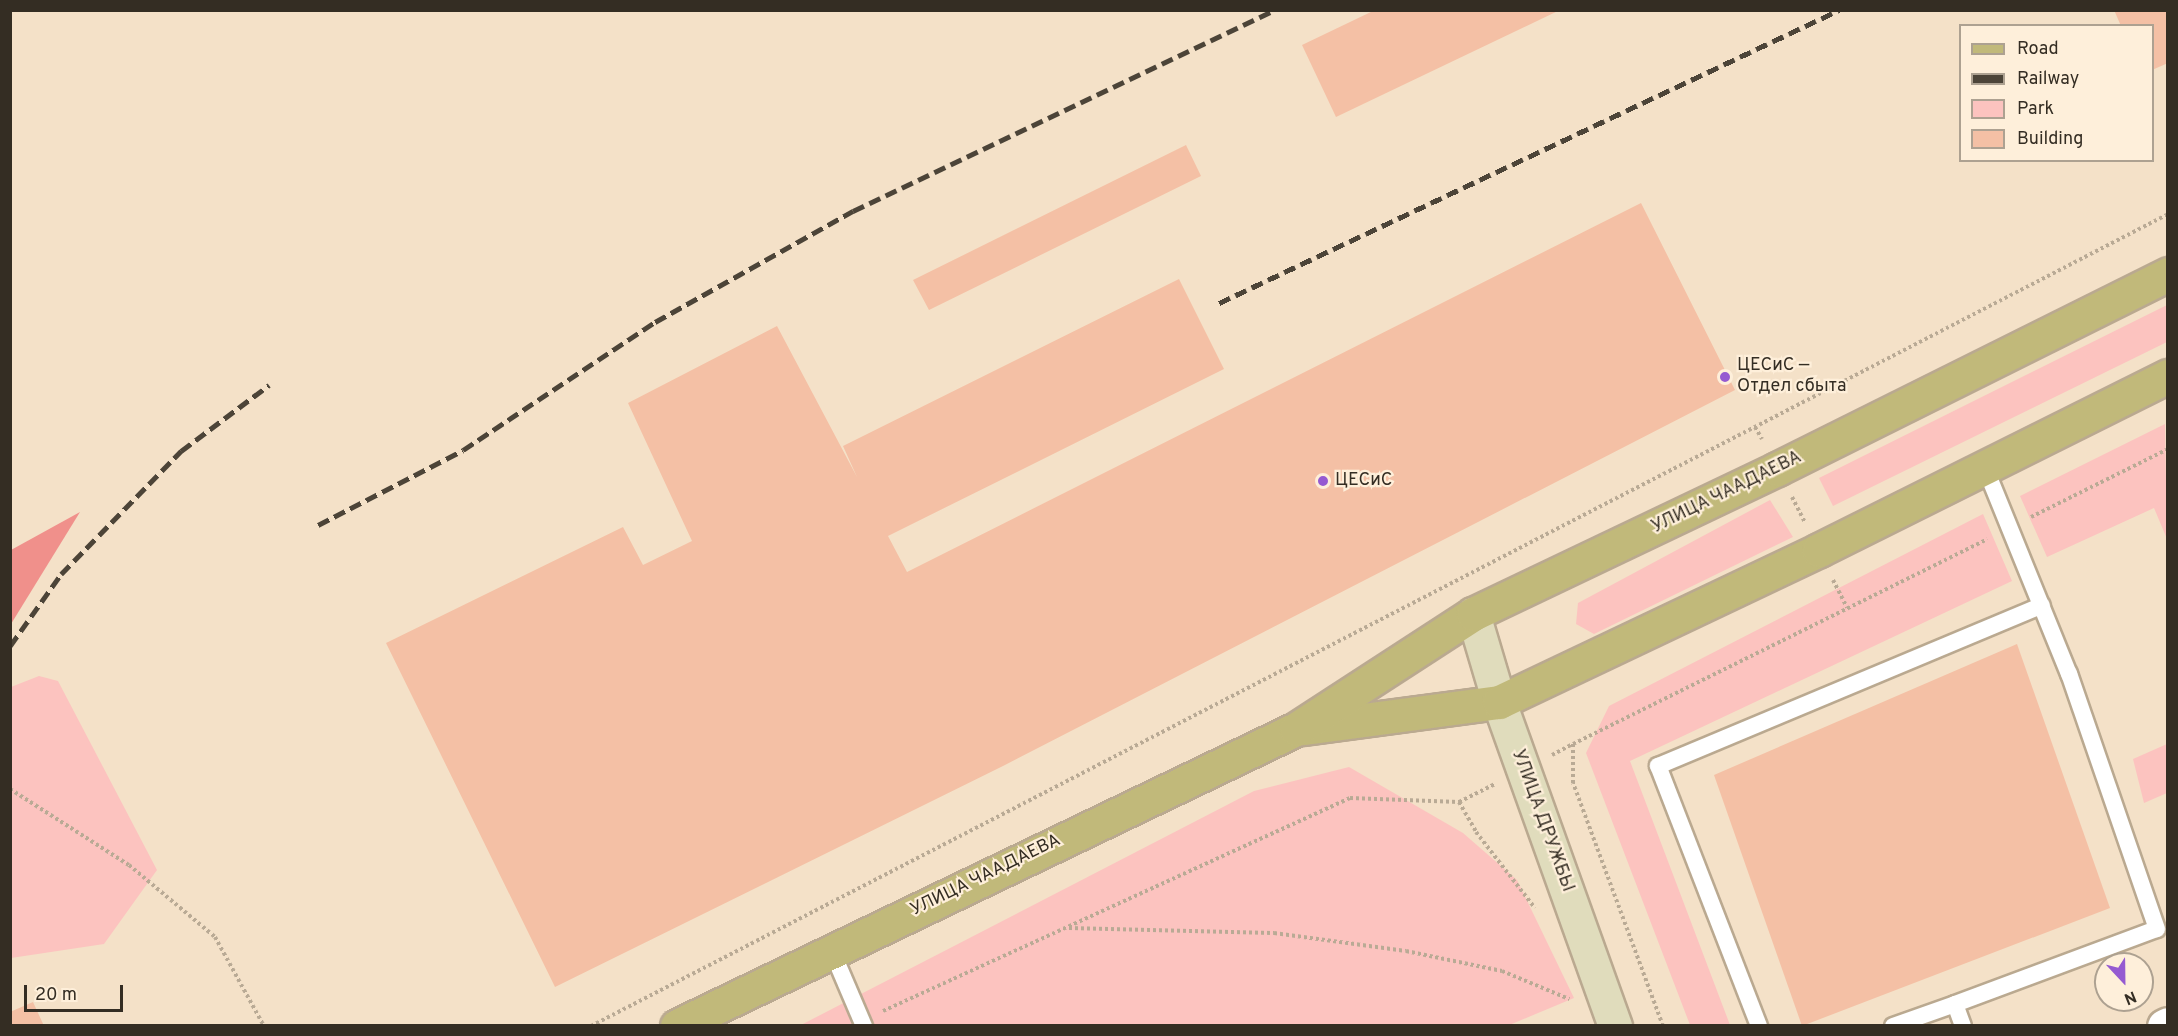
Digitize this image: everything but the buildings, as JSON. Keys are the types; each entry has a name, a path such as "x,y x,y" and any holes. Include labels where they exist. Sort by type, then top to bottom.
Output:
{"main road":[{"name":"УЛИЦА ЧААДАЕВА","path":"677,1026 1296,729 1473,614 1777,469 2168,274"},
{"name":"УЛИЦА ЧААДАЕВА","path":"1296,729 1499,702 2166,381"},
{"name":"УЛИЦА ДРУЖБЫ","path":"1473,614 1499,702 1615,1026"}],"lane":[{"path":"1893,1026 2157,929 2042,604 1985,467"},
{"path":"1759,1026 1658,766 2042,604"},
{"path":"832,951 863,1023"},
{"path":"1954,1004 1963,1026"}],"path":[{"path":"591,1026 2168,214"},
{"path":"1755,427 1847,608"},
{"path":"10,789 129,865 215,937 264,1026"},
{"path":"863,1023 1350,798 1459,802 1476,832 1539,913"},
{"path":"1065,928 1274,933 1406,951 1502,970 1572,1000"},
{"path":"1568,989 1575,1008"}],"green space":[{"path":"2167,305 2167,342 1833,506 1819,478"},
{"path":"2165,424 2167,539 2154,508 2047,557 2020,496"},
{"path":"1770,500 1793,537 1594,634 1576,624 1578,603"},
{"path":"1983,514 2012,581 1630,761 1730,1025 1690,1025 1586,753 1609,706"},
{"path":"39,676 58,681 157,870 104,944 11,958 11,687"},
{"path":"2167,744 2167,793 2144,803 2133,759"},
{"path":"1349,767 1463,833 1517,880 1574,998 1507,1026 799,1026 1254,791"}],"shaded area":[{"path":"80,512 11,624 11,550"}],"railway":[{"path":"318,525 463,450 655,322 853,211 1274,10"},
{"path":"1219,303 1839,10"},
{"path":"10,646 61,574 181,451 269,385"}],"place":[{"name":"ЦЕСиС — Отдел сбыта","path":"1725,377"},
{"name":"ЦЕСиС","path":"1323,481"}]}
